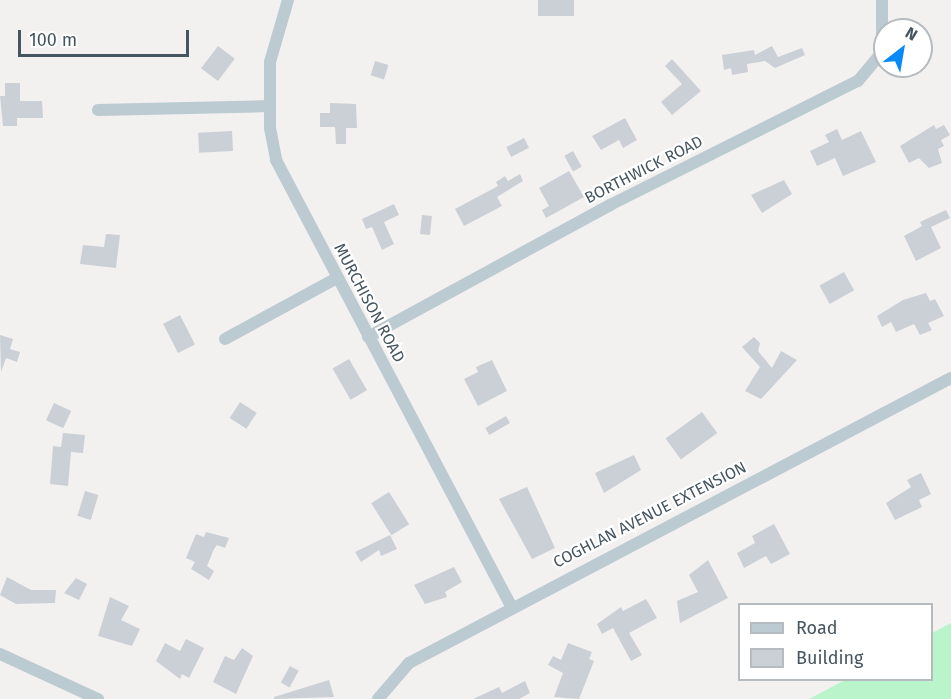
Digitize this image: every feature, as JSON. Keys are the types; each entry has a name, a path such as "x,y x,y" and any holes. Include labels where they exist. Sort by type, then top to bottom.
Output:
{"street":[{"name":"MURCHISON ROAD","path":"288,0 272,46 269,106 276,160 511,606"},
{"name":"BORTHWICK ROAD","path":"368,337 610,205 858,81 882,52 882,0"},
{"path":"98,110 269,106"},
{"path":"225,339 337,278"},
{"name":"COGHLAN AVENUE EXTENSION","path":"378,699 409,663 511,606 951,378"},
{"path":"0,654 98,699"}],"green space":[{"path":"951,623 951,699 809,699 843,681 933,681 933,632"}],"building":[{"path":"538,0 574,0 574,16 538,16"},
{"path":"218,46 235,59 218,81 201,68"},
{"path":"772,46 778,57 802,48 805,55 775,68 765,61 747,64 748,72 732,75 731,68 724,70 722,55 754,50 755,55"},
{"path":"672,59 701,91 672,115 661,102 682,84 665,66"},
{"path":"375,61 388,65 384,79 371,75"},
{"path":"5,83 20,83 20,101 42,101 43,118 17,118 17,126 3,126 0,96 5,96"},
{"path":"330,103 356,104 357,128 346,128 346,144 336,144 335,127 320,127 320,113 330,113"},
{"path":"625,118 637,140 623,148 619,140 601,150 592,136"},
{"path":"934,125 936,129 944,125 950,135 941,140 944,146 938,149 942,163 929,168 919,158 909,163 900,146"},
{"path":"837,129 842,140 861,131 876,162 843,176 835,158 817,166 810,151 829,142 825,135"},
{"path":"232,131 233,151 199,153 198,133"},
{"path":"524,138 529,148 511,157 506,147"},
{"path":"573,151 582,167 573,172 564,156"},
{"path":"569,171 584,197 546,218 542,210 549,206 539,188"},
{"path":"520,174 523,181 497,197 502,206 464,226 455,209 498,186 496,182 505,176 508,181"},
{"path":"784,180 792,194 762,213 751,195"},
{"path":"394,204 399,215 384,222 394,244 382,250 372,227 366,229 362,219"},
{"path":"946,210 950,218 931,227 941,248 916,261 904,236 922,226 920,222"},
{"path":"422,215 432,216 430,235 420,234"},
{"path":"106,234 120,235 116,268 80,264 83,245 104,247"},
{"path":"844,272 854,290 830,304 820,286"},
{"path":"926,293 930,301 935,299 944,316 928,323 932,330 920,335 914,324 896,332 891,322 882,327 877,316 903,300"},
{"path":"180,315 195,344 178,353 163,324"},
{"path":"0,335 13,339 10,349 20,352 17,362 6,358 1,372"},
{"path":"754,337 760,343 758,351 772,368 781,351 797,360 761,399 745,391 760,367 742,347"},
{"path":"349,359 367,390 351,400 333,368"},
{"path":"492,360 507,391 478,406 464,379 478,372 476,367"},
{"path":"240,402 257,413 246,429 230,418"},
{"path":"54,403 71,411 63,428 46,420"},
{"path":"702,412 717,433 681,459 666,438"},
{"path":"506,416 510,423 489,435 485,428"},
{"path":"63,433 85,435 83,453 71,452 68,486 50,484 53,446 61,447"},
{"path":"634,455 641,470 604,493 595,473"},
{"path":"921,473 931,494 919,500 922,507 895,520 886,503 911,487 907,480"},
{"path":"527,487 555,548 532,559 499,499"},
{"path":"85,491 98,495 91,520 77,516"},
{"path":"389,492 409,524 391,535 371,503"},
{"path":"774,524 790,554 771,564 766,556 744,568 737,553 755,543 752,536"},
{"path":"206,532 229,538 225,548 217,545 214,549 207,566 214,571 209,580 191,569 195,562 186,558 196,534 204,537"},
{"path":"390,535 397,549 381,556 379,550 361,562 355,552"},
{"path":"708,560 728,598 680,623 677,601 698,592 689,575"},
{"path":"454,567 462,582 445,592 447,597 425,604 414,585"},
{"path":"7,577 31,590 56,590 55,603 16,604 0,595"},
{"path":"76,578 87,584 79,600 64,593"},
{"path":"110,597 129,606 121,620 140,629 132,646 98,636"},
{"path":"646,599 657,618 629,633 642,655 631,661 613,628 602,634 597,624 621,607 623,611"},
{"path":"186,639 204,648 189,678 182,674 180,679 156,661 165,643 180,651"},
{"path":"568,643 592,652 589,659 594,661 579,699 554,697 563,673 548,665 553,656 561,660"},
{"path":"242,648 253,656 236,694 213,682 225,656 234,660"},
{"path":"290,666 299,671 290,687 281,683"},
{"path":"329,680 334,697 274,699 274,697"},
{"path":"525,681 530,693 519,699 473,699 499,687 502,693"}]}
